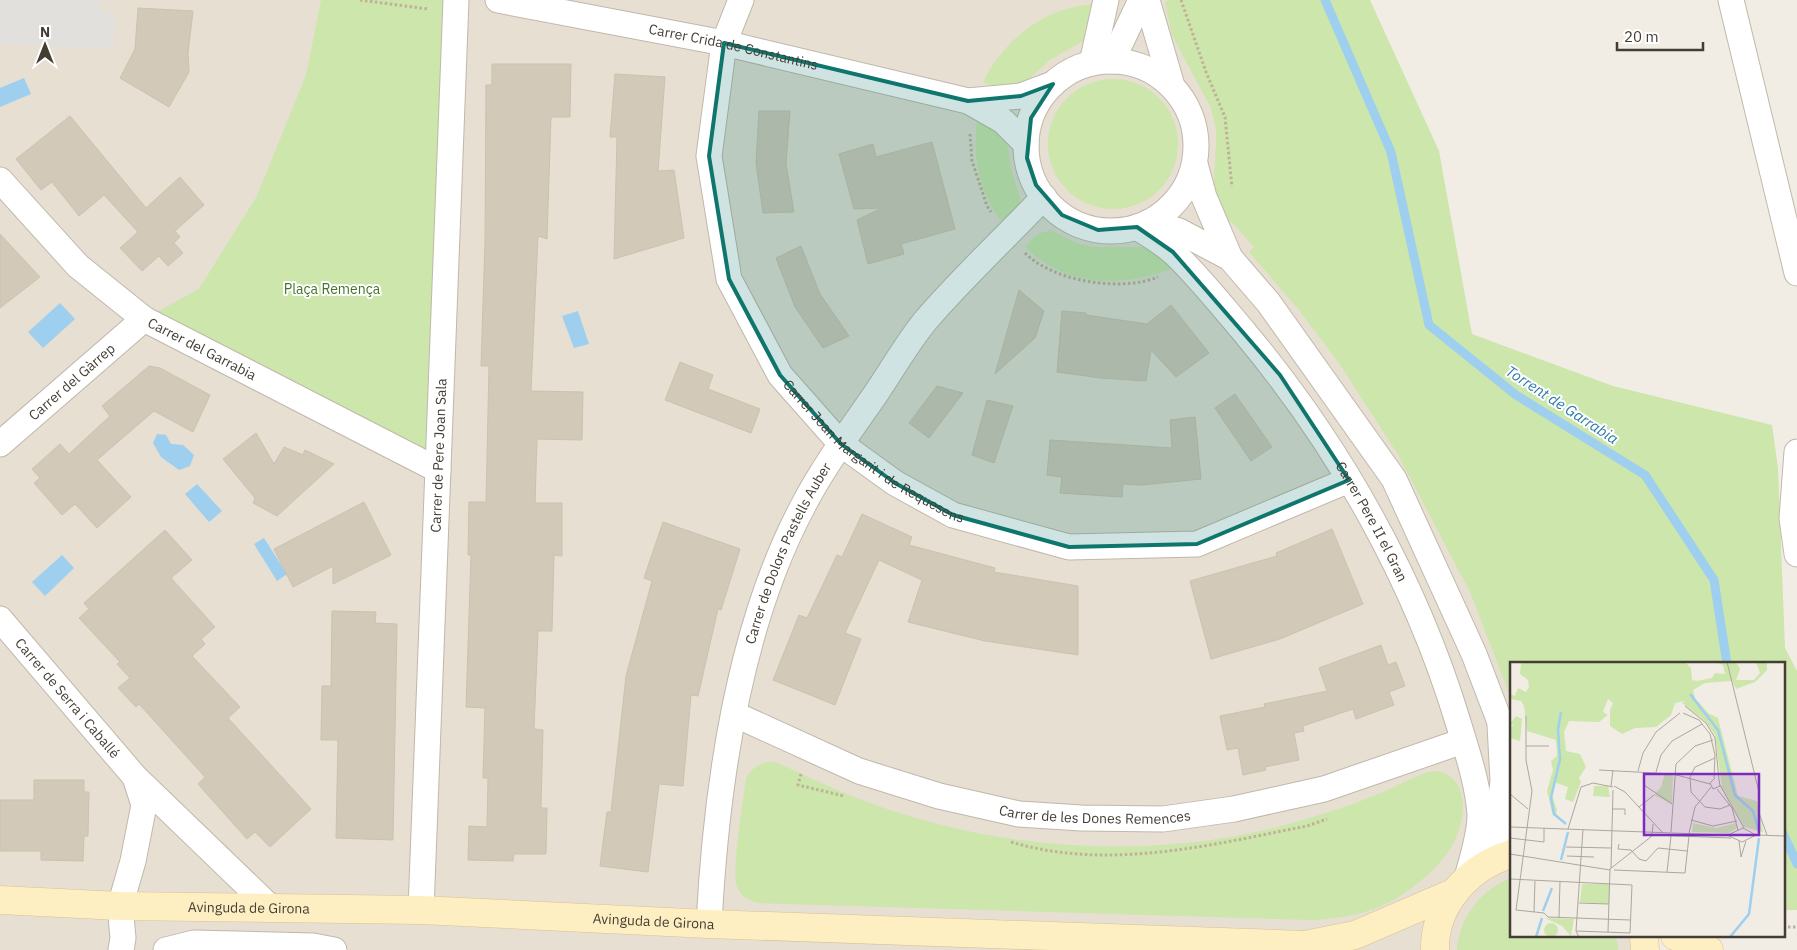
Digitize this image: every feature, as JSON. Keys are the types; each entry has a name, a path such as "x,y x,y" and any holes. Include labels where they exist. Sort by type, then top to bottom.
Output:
{"main road":[{"path":"1435,950 1441,916 1461,885 1503,857"},
{"name":"Avinguda de Girona","path":"0,900 120,906 421,910 709,924 1316,948 1355,935 1461,885"},
{"path":"1680,938 1709,950"}],"street":[{"name":"Carrer Crida de Constantins","path":"498,0 724,43 968,101 1004,121 1026,144"},
{"name":"Carrer Joan Margarit i de Requesens","path":"741,0 724,43 709,156 729,279 780,375 841,444 895,483 953,515 1069,547 1197,544 1349,480"},
{"path":"1102,62 1106,0"},
{"path":"1102,62 1141,0"},
{"path":"1147,0 1172,86 1188,109 1194,122 1195,164 1204,197 1230,258 1268,302 1394,479 1474,654 1505,733 1503,857"},
{"path":"1731,0 1797,273"},
{"name":"Carrer de Pere Joan Sala","path":"421,910 455,6"},
{"path":"1172,86 1145,68 1102,62 1071,72 1053,84 1034,112 1026,144 1031,172 1044,197 1062,215 1086,227 1111,230 1143,224 1165,212 1178,198 1188,182 1195,164"},
{"name":"Carrer Crida de Constantins","path":"968,101 1021,96 1053,84"},
{"name":"Carrer del Garrabia","path":"0,180 78,266 144,319 438,470"},
{"name":"Carrer de Dolors Pastells Auber","path":"709,924 713,860 734,714 755,627 768,586 803,506 841,444 926,320 1044,197"},
{"path":"1143,224 1179,230 1230,258"},
{"name":"Carrer Pere II el Gran","path":"1143,224 1185,265 1280,375 1376,523 1410,594 1444,675 1474,777 1480,816 1478,835 1461,885"},
{"name":"Carrer del Gàrrep","path":"0,444 144,319"},
{"path":"1797,452 1792,518 1797,554"},
{"name":"Carrer de Serra i Caballé","path":"0,619 135,777 271,908"},
{"name":"Carrer de les Dones Remences","path":"734,714 859,771 938,796 1019,814 1081,818 1163,819 1234,809 1324,789 1463,741"},
{"name":"Carrer de Serra i Caballé","path":"120,906 133,861 144,805 135,777"},
{"path":"120,906 123,938 121,950"},
{"path":"166,950 194,943 313,946 334,950"}],"path":[{"path":"360,0 455,6"},
{"path":"1181,0 1206,72 1226,117 1232,195"},
{"path":"970,125 972,161 987,206 1008,235 1029,257 1053,270 1096,284 1126,284 1155,278 1185,265"},
{"path":"1784,927 1797,927"}],"highlighted area":[{"path":"724,43 968,101 1021,96 1053,84 1031,118 1027,158 1036,185 1062,215 1098,230 1137,227 1173,252 1280,375 1349,480 1197,544 1069,547 953,515 895,483 841,444 780,375 729,279 709,156"}],"shaded area":[{"path":"0,0 1175,0 1426,461 1510,685 1510,938 1657,938 1657,950 0,950"},
{"path":"0,0 100,0 100,12 115,13 113,49 0,44"}],"green space":[{"name":"Plaça Remença","path":"321,0 456,0 438,470 144,319 199,289 257,196 306,75"},
{"path":"1169,0 1370,0 1439,151 1472,334 1613,386 1772,425 1778,468 1785,648 1797,671 1797,910 1784,910 1784,662 1510,662 1510,695 1470,592 1397,453 1339,363 1299,310 1249,252 1254,247 1231,221 1227,224 1213,193 1216,129 1211,108 1172,35 1165,2"},
{"path":"1097,4 1088,35 1083,41 1050,60 1021,86 1000,88 983,82 1003,52 1030,27 1061,11"},
{"path":"1113,79 1138,84 1159,98 1173,119 1178,144 1173,169 1159,190 1138,204 1113,209 1088,204 1067,190 1053,169 1048,144 1053,119 1067,98 1088,84"},
{"path":"977,117 1003,134 1007,141 1011,168 1020,198 1018,211 1005,225 988,200 979,174 976,146"},
{"path":"1051,230 1076,243 1093,247 1149,247 1177,266 1138,278 1117,281 1077,277 1058,270 1040,260 1025,246 1038,234"},
{"path":"769,762 775,762 851,796 912,817 963,830 1015,839 1068,845 1121,847 1174,844 1226,838 1278,827 1352,804 1428,772 1435,771 1447,775 1456,782 1461,792 1463,803 1460,827 1456,839 1446,855 1424,878 1396,899 1374,909 1327,919 757,903 745,897 737,886 737,851 746,778 756,767"},
{"path":"1510,878 1510,938 1616,938 1618,950 1457,950 1462,926 1467,916 1481,898 1500,883"}],"water":[{"path":"24,78 31,94 0,107 0,88"},
{"path":"60,303 75,319 43,348 28,332"},
{"path":"578,311 589,344 574,348 562,316"},
{"path":"157,434 166,435 171,444 183,445 194,455 190,466 179,470 161,457 153,443"},
{"path":"197,484 222,511 209,522 185,494"},
{"path":"264,538 287,574 277,581 254,544"},
{"path":"62,555 74,568 45,596 32,582"}],"building":[{"path":"138,8 193,11 188,53 189,72 169,107 120,78 135,49"},
{"path":"492,64 571,64 570,117 551,117 547,239 538,236 531,391 583,392 582,440 537,439 535,503 562,503 562,556 554,555 552,631 538,631 534,729 543,730 541,808 547,808 546,854 514,854 513,861 468,860 469,826 487,827 488,778 483,778 485,708 466,707 471,555 468,555 469,502 486,502 489,366 481,366 485,241 486,85 492,85"},
{"path":"615,74 665,77 658,171 674,170 684,238 614,259 617,137 610,137"},
{"path":"759,111 790,111 786,164 794,212 763,213 756,163"},
{"path":"70,116 146,208 180,177 204,205 175,231 180,237 174,243 183,253 168,266 159,256 142,271 120,248 138,232 104,195 79,216 52,182 41,190 16,159"},
{"path":"932,142 955,229 901,244 904,254 868,264 857,220 882,208 854,209 839,154 873,144 876,157"},
{"path":"0,234 40,277 0,308"},
{"path":"801,246 820,294 849,336 823,348 795,307 776,258"},
{"path":"1019,290 1044,311 1035,338 995,374"},
{"path":"1171,305 1209,353 1176,377 1151,350 1146,381 1101,378 1057,372 1062,311 1086,313 1086,315 1147,324"},
{"path":"680,362 713,375 708,389 760,409 751,433 665,400"},
{"path":"149,366 160,368 210,395 193,432 154,411 97,460 131,497 97,528 75,504 62,515 34,483 40,478 32,469 60,444 69,454 110,416 102,406"},
{"path":"937,386 963,393 929,438 909,423"},
{"path":"1235,394 1272,447 1251,461 1215,408"},
{"path":"987,400 1013,406 994,463 972,455"},
{"path":"1195,417 1201,479 1142,485 1123,484 1122,497 1060,493 1062,477 1047,475 1050,440 1172,448 1170,420"},
{"path":"256,433 274,464 284,447 303,455 305,450 334,464 277,516 253,503 255,498 223,459"},
{"path":"364,502 391,555 333,584 333,566 293,587 274,549"},
{"path":"862,514 912,537 909,545 995,568 994,572 1078,586 1078,655 985,641 908,622 922,580 879,560 845,633 861,639 835,705 773,680 799,615 807,618 837,555 842,557"},
{"path":"663,522 740,549 721,610 718,609 698,696 691,695 683,786 659,784 648,872 600,866 607,812 611,812 626,676 652,581 644,578"},
{"path":"1332,529 1363,604 1280,639 1211,659 1190,581 1277,556 1276,553"},
{"path":"165,530 192,560 171,578 215,627 201,639 205,644 192,656 240,707 228,718 311,809 270,847 255,832 247,839 198,784 205,777 139,704 136,707 118,688 130,678 117,664 120,662 79,618 89,609 84,603"},
{"path":"332,611 376,612 375,623 397,624 393,840 336,838 338,740 321,740 322,686 331,686"},
{"path":"1381,645 1388,665 1396,662 1405,686 1389,692 1394,705 1356,719 1353,709 1303,726 1304,731 1294,733 1299,760 1265,767 1266,770 1243,775 1238,748 1227,750 1220,716 1265,707 1264,704 1327,691 1319,668"},
{"path":"34,780 84,780 84,792 89,792 88,836 84,836 83,861 41,860 41,851 0,851 0,800 34,800"}],"waterway":[{"name":"Torrent de Garrabia","path":"1325,0 1391,152 1429,325 1516,395 1645,475 1714,580 1727,662"},
{"name":"Torrent de Garrabia","path":"1784,835 1797,864"}]}
